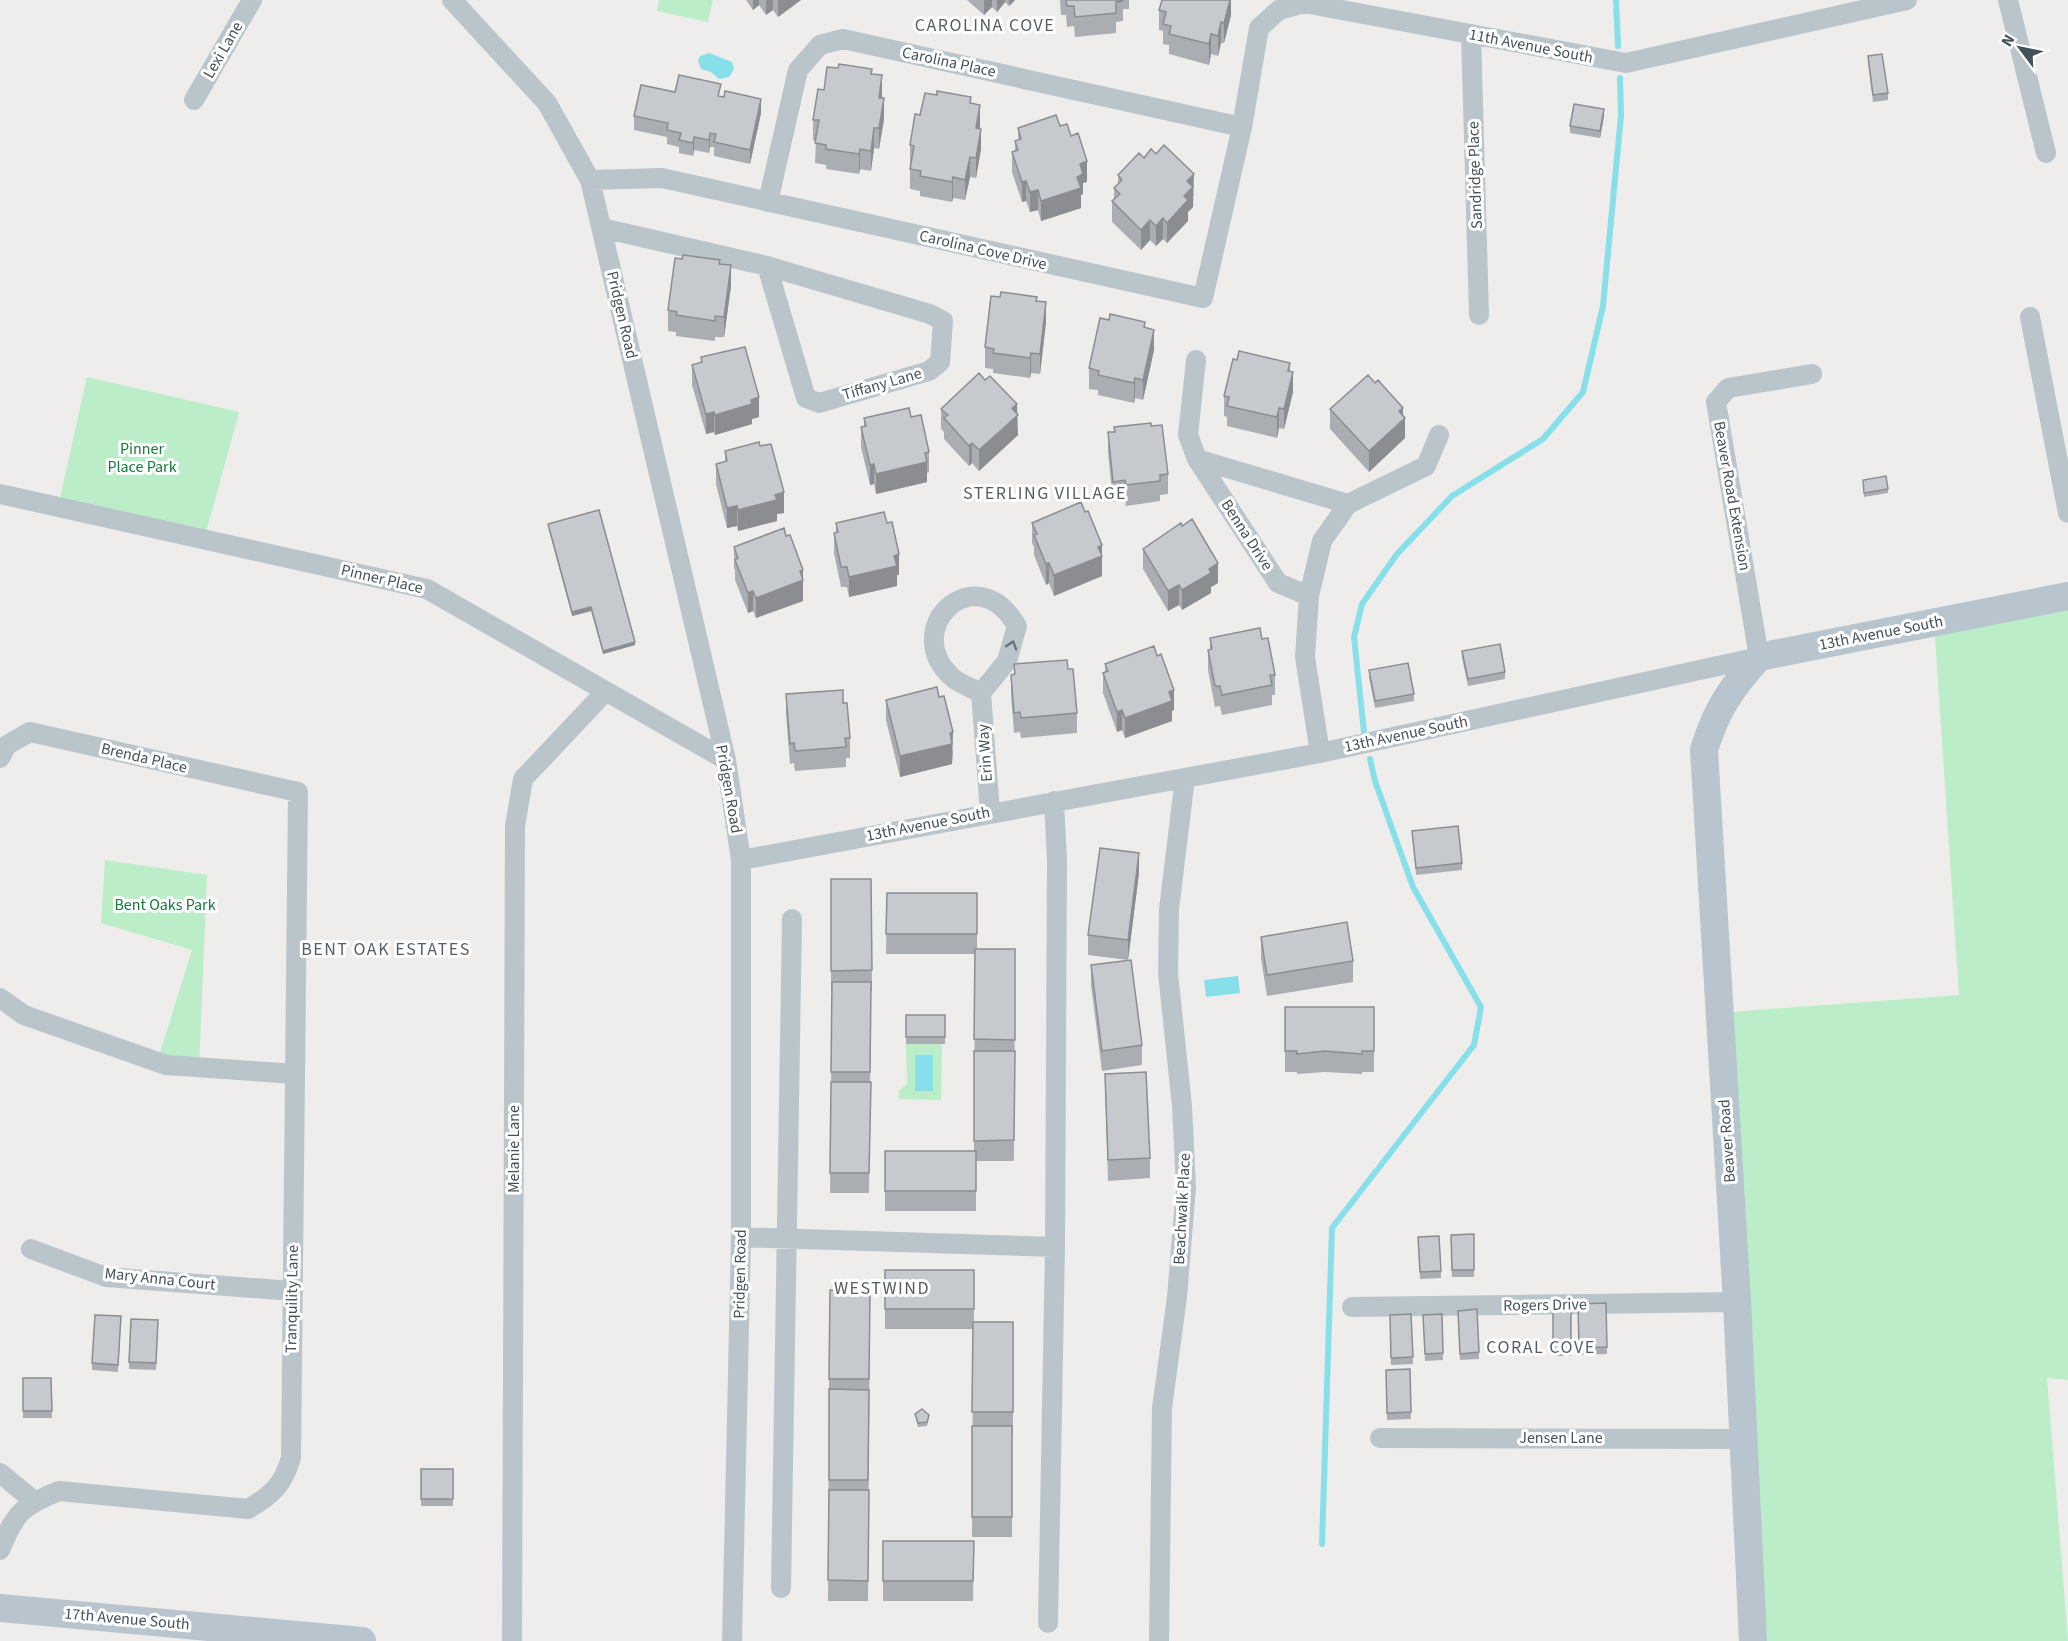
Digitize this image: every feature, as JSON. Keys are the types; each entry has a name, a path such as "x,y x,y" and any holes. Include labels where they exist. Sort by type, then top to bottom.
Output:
{"street":[{"name":"Lexi Lane","path":"194,100 252,0"},
{"name":"Pridgen Road","path":"452,0 547,103 590,180 726,760 741,860 741,1237 732,1641"},
{"name":"11th Avenue South","path":"1242,127 1259,28 1279,10 1304,3 1626,63 1907,0"},
{"path":"2008,0 2046,153"},
{"name":"Sandridge Place","path":"1471,34 1479,315"},
{"name":"Carolina Place","path":"768,202 798,70 820,45 843,39 1242,127"},
{"name":"Carolina Cove Drive","path":"590,180 662,178 1203,298 1242,127"},
{"name":"Tiffany Lane","path":"602,228 766,266 936,317 943,321 940,362 929,371 819,403 806,398 766,266"},
{"path":"2030,317 2068,513"},
{"name":"Benna Drive","path":"1197,360 1188,435 1197,459 1278,583 1309,596"},
{"name":"Beaver Road Extension","path":"1759,657 1716,402 1728,388 1812,374"},
{"path":"1320,753 1305,657 1309,596 1322,541 1348,504 1426,466 1439,435"},
{"path":"1197,459 1348,504"},
{"name":"Pinner Place","path":"0,494 428,589 726,760"},
{"name":"13th Avenue South","path":"741,860 990,812 1320,753 1759,657 2068,596"},
{"path":"968,597 986,597 1002,604 1017,626 1007,661 981,693 953,678 939,660 933,638 936,622 950,603 968,597"},
{"name":"Beaver Road","path":"1753,1641 1737,1302 1704,750 1713,719 1730,689 1759,657"},
{"name":"Melanie Lane","path":"512,1641 516,826 523,779 606,691"},
{"name":"Erin Way","path":"981,693 990,812"},
{"name":"Brenda Place","path":"2,747 30,732 298,792"},
{"name":"Beachwalk Place","path":"1159,1641 1162,1408 1177,1297 1186,1188 1182,1106 1168,973 1169,909 1185,778"},
{"name":"Tranquility Lane","path":"0,1550 12,1520 34,1501 59,1491 248,1509 265,1499 285,1479 291,1458 298,792"},
{"path":"1048,1623 1055,1247 1057,861 1053,801"},
{"path":"781,1588 789,1239 792,919"},
{"path":"0,999 24,1015 166,1065 295,1074"},
{"path":"741,1237 1055,1247"},
{"name":"Mary Anna Court","path":"31,1249 106,1277 292,1291"},
{"name":"Rogers Drive","path":"1352,1307 1737,1302"},
{"name":"Jensen Lane","path":"1380,1438 1742,1439"},
{"path":"0,1473 34,1501"},
{"name":"17th Avenue South","path":"0,1608 362,1641"}],"green space":[{"path":"659,0 713,0 708,22 657,11"},
{"name":"Pinner Place Park","path":"87,377 239,412 204,540 58,507"},
{"path":"2068,599 2068,1380 2047,1378 2068,1641 1753,1641 1718,1013 1959,995 1934,622"},
{"name":"Bent Oaks Park","path":"105,860 207,875 199,1067 157,1062 192,950 101,923"},
{"path":"906,1044 942,1044 941,1100 899,1099 899,1091 907,1084"}],"water":[{"path":"709,53 732,62 734,69 729,77 719,79 711,72 701,69 698,60 700,56"},
{"path":"1238,976 1240,993 1206,997 1204,980"},
{"path":"915,1055 933,1055 933,1091 915,1091"}],"building":[{"path":"1066,0 1123,1 1116,2 1116,13 1075,17 1074,6 1067,6"},
{"path":"1162,0 1230,0 1218,36 1211,34 1209,44 1169,34 1171,26 1163,24 1166,12 1159,10"},
{"path":"1882,54 1888,93 1873,95 1868,56"},
{"path":"839,64 872,69 871,74 882,75 879,98 884,98 879,128 874,128 871,151 860,149 859,154 826,149 826,145 815,143 819,120 813,120 818,89 824,90 827,67 838,68"},
{"path":"679,75 721,84 718,96 724,97 725,91 761,99 750,150 714,142 716,134 710,133 709,140 694,137 693,143 679,140 681,133 667,130 668,123 634,116 641,85 675,92"},
{"path":"937,91 971,97 970,103 980,105 976,128 981,129 976,158 970,157 965,180 953,177 952,182 920,176 921,171 910,169 914,146 910,145 915,114 920,115 925,93 937,95"},
{"path":"1574,104 1604,109 1600,131 1570,126"},
{"path":"1056,115 1060,126 1067,124 1071,136 1078,133 1087,161 1080,164 1083,174 1077,177 1081,188 1041,201 1038,190 1030,192 1026,181 1022,182 1012,152 1018,150 1015,141 1021,139 1018,128"},
{"path":"1164,145 1194,174 1187,181 1193,187 1184,196 1188,200 1167,223 1163,218 1156,226 1150,220 1141,230 1112,201 1120,194 1114,188 1122,180 1118,175 1139,153 1144,158 1151,149 1156,154"},
{"path":"683,255 720,260 719,264 731,265 724,317 715,316 715,321 676,315 677,312 668,310 675,258 682,259"},
{"path":"1001,292 1037,297 1036,301 1046,302 1040,354 1031,353 1030,358 993,353 994,349 985,347 991,296 1000,297"},
{"path":"1110,314 1145,322 1144,327 1154,330 1143,380 1135,378 1134,383 1098,375 1099,371 1089,368 1100,318 1109,320"},
{"path":"745,347 759,397 751,400 752,404 715,415 714,412 706,414 692,365 702,362 701,357"},
{"path":"1239,351 1290,363 1288,371 1293,372 1284,409 1279,408 1277,417 1227,406 1229,397 1224,396 1233,359 1237,360"},
{"path":"979,373 985,380 990,376 1017,404 1012,408 1018,415 979,450 972,443 969,446 944,418 948,415 941,409"},
{"path":"1368,375 1375,383 1378,380 1403,408 1399,411 1405,418 1369,451 1330,409"},
{"path":"909,408 911,417 921,415 929,452 925,453 927,462 876,474 874,464 870,465 861,427 866,426 864,418"},
{"path":"1151,423 1151,426 1162,425 1168,474 1160,475 1160,481 1126,485 1125,480 1113,482 1108,432 1115,432 1114,427"},
{"path":"759,442 760,446 771,444 784,492 775,495 777,500 738,510 737,506 727,508 716,464 727,461 725,451"},
{"path":"1886,476 1888,489 1864,493 1863,480"},
{"path":"1081,502 1085,512 1088,511 1102,545 1098,547 1102,556 1054,575 1049,563 1046,564 1034,535 1037,534 1032,523"},
{"path":"599,510 635,642 603,651 591,607 572,612 548,524"},
{"path":"884,512 887,523 892,522 899,554 894,556 897,566 849,577 847,567 841,567 834,533 838,532 836,523"},
{"path":"1192,519 1218,563 1209,569 1211,573 1182,590 1179,585 1168,591 1143,549 1181,523 1182,526"},
{"path":"784,528 786,536 790,535 803,570 800,571 803,580 756,598 753,591 748,593 735,560 738,558 734,547"},
{"path":"1260,628 1262,639 1268,638 1275,675 1270,675 1272,685 1222,695 1220,686 1215,686 1208,650 1212,649 1210,638"},
{"path":"1500,644 1505,672 1468,679 1462,651"},
{"path":"1154,646 1157,656 1161,654 1174,690 1169,692 1172,701 1125,718 1122,710 1117,712 1103,673 1108,671 1105,664"},
{"path":"1067,660 1068,669 1073,669 1077,713 1021,718 1020,712 1014,713 1011,675 1015,674 1014,664"},
{"path":"1408,663 1414,694 1375,701 1369,670"},
{"path":"937,687 939,697 944,696 953,732 950,733 952,744 900,756 886,700"},
{"path":"843,690 843,703 847,703 850,738 845,738 846,747 795,751 794,743 790,744 786,694"},
{"path":"1458,826 1462,863 1416,868 1412,831"},
{"path":"1100,848 1139,853 1128,940 1088,935"},
{"path":"831,879 871,879 872,970 831,971"},
{"path":"887,893 977,893 977,934 886,934"},
{"path":"1347,922 1353,961 1267,975 1261,937"},
{"path":"975,949 1015,949 1015,1040 974,1039"},
{"path":"1131,960 1142,1045 1102,1051 1091,965"},
{"path":"832,982 871,982 870,1072 831,1072"},
{"path":"1285,1007 1374,1007 1374,1051 1362,1051 1362,1054 1325,1051 1297,1054 1297,1051 1285,1051"},
{"path":"906,1015 945,1015 945,1037 906,1037"},
{"path":"974,1051 1015,1051 1014,1140 974,1141"},
{"path":"1146,1072 1150,1158 1108,1160 1105,1074"},
{"path":"831,1082 871,1082 869,1173 830,1173"},
{"path":"885,1151 976,1151 976,1191 885,1191"},
{"path":"1474,1234 1474,1270 1452,1270 1451,1235"},
{"path":"1439,1236 1441,1271 1420,1272 1418,1237"},
{"path":"885,1270 974,1270 974,1309 885,1309"},
{"path":"830,1290 870,1290 869,1379 829,1379"},
{"path":"1606,1303 1607,1347 1579,1348 1578,1304"},
{"path":"1553,1305 1571,1305 1571,1349 1553,1349"},
{"path":"1477,1309 1479,1352 1460,1354 1458,1311"},
{"path":"1411,1314 1413,1357 1391,1358 1390,1315"},
{"path":"1442,1314 1443,1353 1425,1354 1423,1315"},
{"path":"95,1315 121,1316 118,1365 92,1363"},
{"path":"131,1319 158,1320 156,1363 129,1362"},
{"path":"973,1322 1013,1322 1013,1412 972,1412"},
{"path":"1410,1369 1411,1412 1387,1413 1386,1370"},
{"path":"23,1378 51,1378 52,1411 23,1411"},
{"path":"829,1389 869,1390 868,1480 829,1480"},
{"path":"922,1409 929,1415 927,1422 918,1423 915,1414"},
{"path":"972,1426 1012,1426 1012,1517 972,1517"},
{"path":"421,1469 453,1469 453,1499 421,1499"},
{"path":"829,1490 869,1490 868,1581 828,1580"},
{"path":"883,1541 974,1541 973,1581 883,1581"}],"waterway":[{"path":"1616,0 1618,46"},
{"path":"1364,732 1354,637 1362,604 1397,554 1452,496 1543,439 1583,392 1603,306 1621,115 1620,78"},
{"path":"1322,1544 1332,1228 1474,1045 1481,1007 1413,887 1375,781 1370,759"}],"district":[{"name":"CAROLINA COVE","path":"985,25"},
{"name":"STERLING VILLAGE","path":"1045,493"},
{"name":"BENT OAK ESTATES","path":"386,949"},
{"name":"WESTWIND","path":"882,1288"},
{"name":"CORAL COVE","path":"1541,1347"}]}
